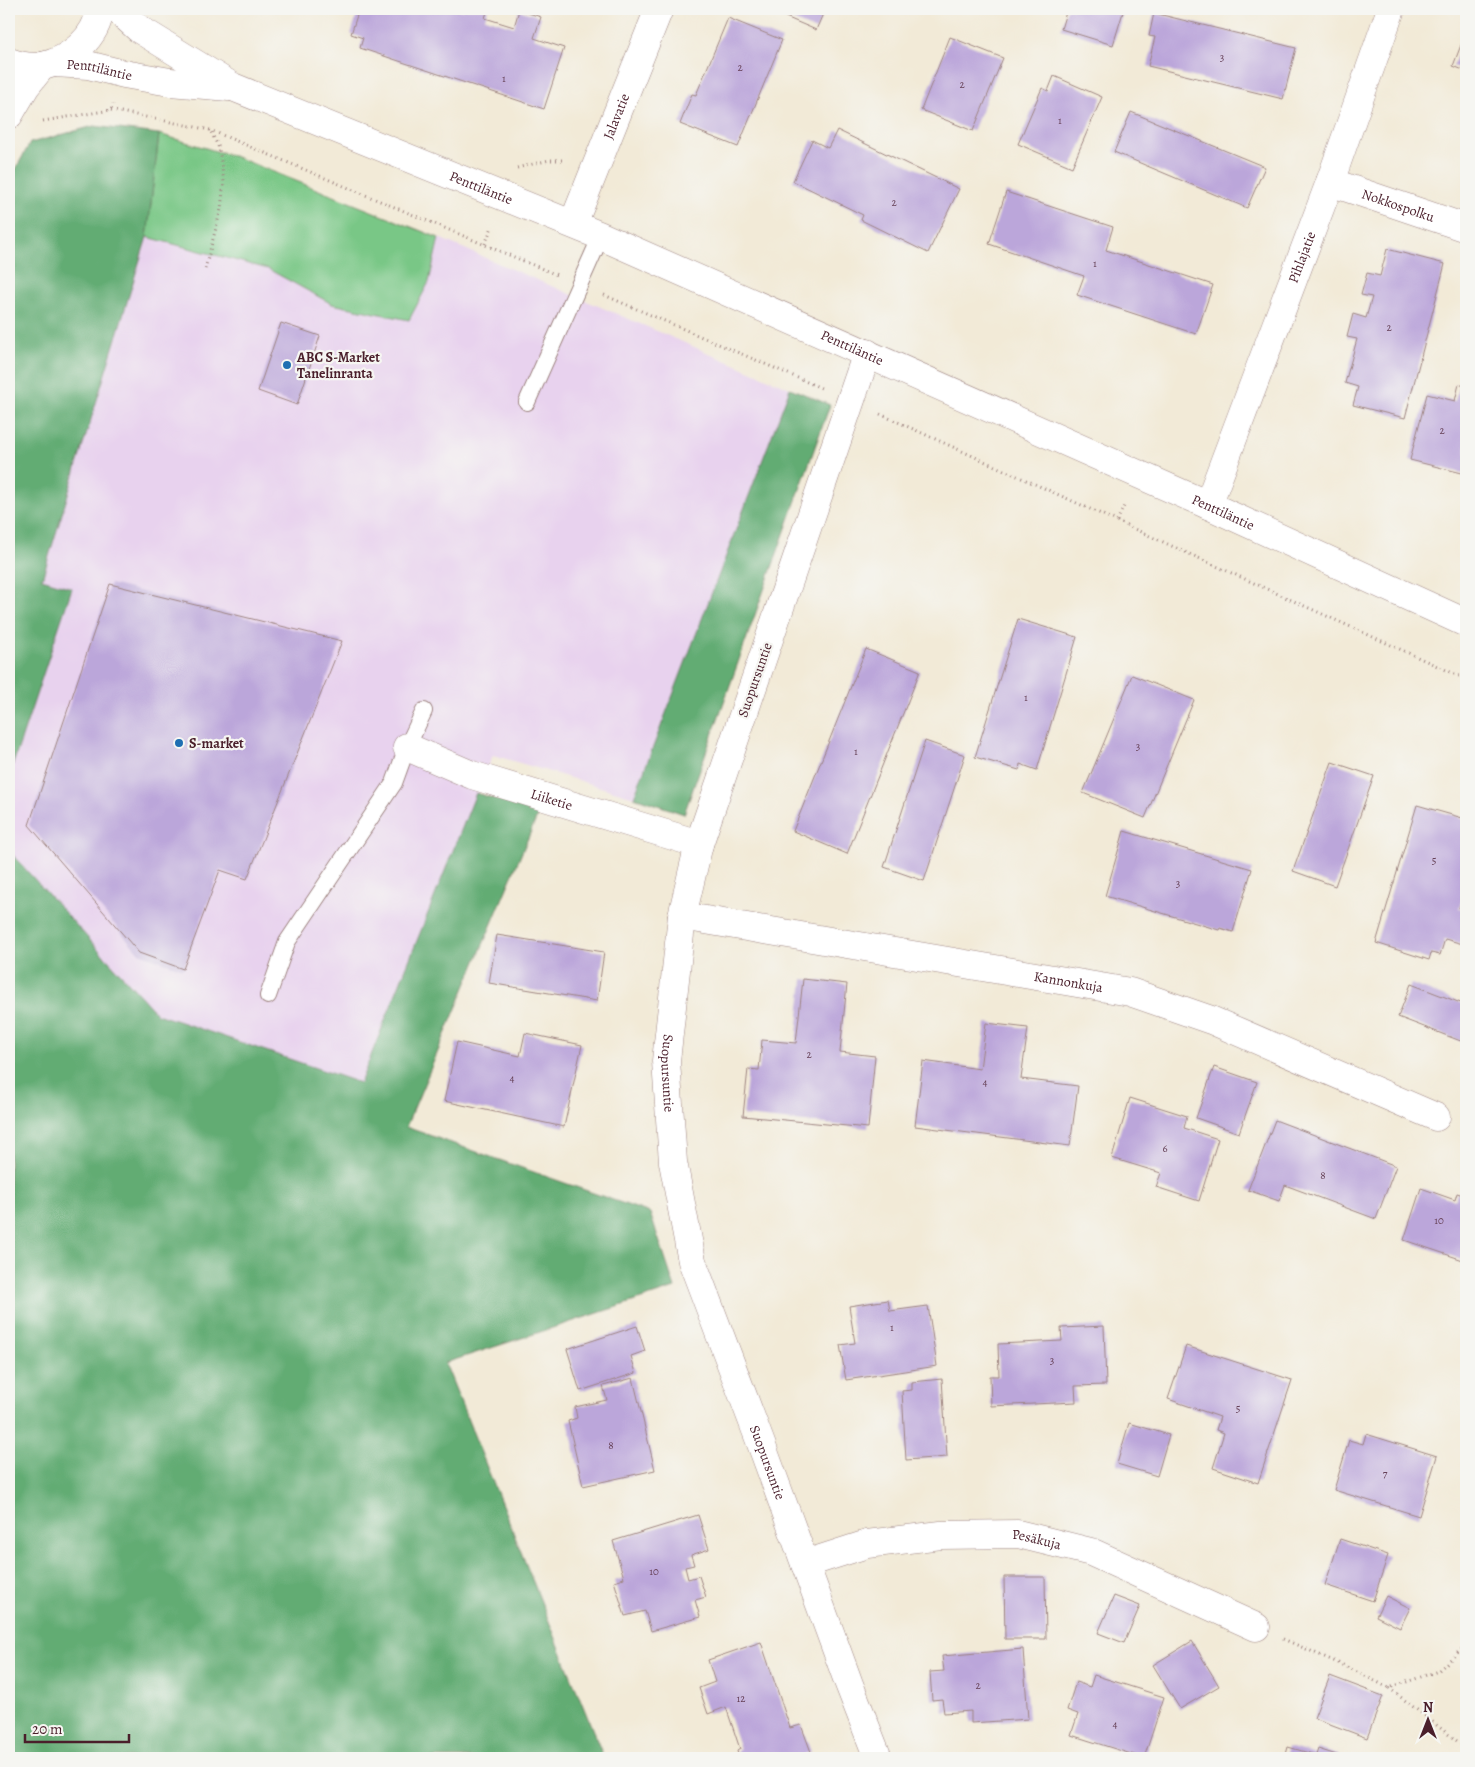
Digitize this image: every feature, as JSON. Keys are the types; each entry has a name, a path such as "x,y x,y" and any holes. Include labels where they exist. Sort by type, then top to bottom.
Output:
{"street":[{"path":"9,115 26,86 48,64 74,52 90,36 100,15 100,9"},
{"name":"Penttiläntie","path":"117,9 140,29 233,87 573,224 1208,505 1466,623"},
{"name":"Jalavatie","path":"573,224 659,9"},
{"name":"Pihlajatie","path":"1208,505 1330,182 1391,9"},
{"name":"Penttiläntie","path":"9,62 21,66 48,64 88,66 170,82 233,87"},
{"name":"Nokkospolku","path":"1330,182 1466,228"},
{"name":"Suopursuntie","path":"866,353 699,844 682,916 666,1061 673,1162 692,1261 878,1758"},
{"name":"Liiketie","path":"407,747 472,775 699,844"},
{"name":"Kannonkuja","path":"682,916 1130,992 1211,1020 1436,1117"},
{"name":"Pesäkuja","path":"805,1564 867,1544 941,1535 1018,1534 1091,1552 1256,1627"}],"lane":[{"path":"527,402 600,236"},
{"path":"268,996 287,942 394,783 407,747 424,711"}],"path":[{"path":"111,110 210,130 578,284 851,400 1466,679"},
{"path":"205,269 221,209 224,182 219,148 210,130"},
{"path":"1256,1627 1343,1665 1389,1688 1466,1748"},
{"path":"1389,1688 1438,1671 1466,1645"}],"shaded area":[{"path":"147,237 268,269 332,304 429,282 439,238 790,388 634,797 493,755 360,1083 157,1014 9,851 9,776 72,588 42,579"}],"green space":[{"path":"94,126 159,134 147,237 42,579 72,588 9,776 9,181 30,143"},
{"path":"159,134 236,157 439,238 429,282 409,320 332,304 268,269 147,237"},
{"path":"790,388 830,405 684,814 634,797"},
{"path":"476,793 539,812 406,1127 650,1213 675,1288 445,1363 604,1758 9,1758 9,851 157,1014 360,1083"}],"building":[{"path":"359,9 457,9 463,11 464,9 488,9 485,18 514,27 519,10 541,17 534,38 564,48 544,109 360,48 363,38 351,34"},
{"path":"767,9 825,9 816,30"},
{"path":"1067,9 1124,9 1113,45 1061,29"},
{"path":"1154,13 1296,48 1283,99 1148,66 1155,37 1149,36"},
{"path":"728,18 782,40 738,147 680,124 692,94 696,95"},
{"path":"1466,32 1466,71 1453,66"},
{"path":"950,37 1003,58 973,131 921,110"},
{"path":"1054,76 1102,97 1072,167 1018,144 1042,88 1048,91"},
{"path":"1131,112 1265,167 1247,208 1114,152"},
{"path":"837,130 959,189 928,253 861,220 863,215 793,181 812,140 828,148"},
{"path":"1006,192 1113,227 1106,250 1213,285 1196,334 1077,295 1084,276 989,244"},
{"path":"1387,249 1445,264 1405,418 1353,405 1358,387 1345,383 1357,339 1347,337 1353,314 1366,318 1372,297 1361,295 1367,273 1380,276"},
{"path":"281,323 320,336 297,405 258,391"},
{"path":"1466,380 1466,474 1410,460 1427,394 1455,401 1459,384 1464,386"},
{"name":"S-market","path":"110,584 342,641 247,879 220,870 183,969 139,953 29,825"},
{"path":"1018,619 1077,637 1037,770 1020,764 1019,770 975,757"},
{"path":"866,649 920,671 847,854 793,831"},
{"path":"1132,675 1194,700 1145,818 1083,793"},
{"path":"925,741 965,755 924,881 884,867"},
{"path":"1332,762 1374,776 1335,886 1293,871"},
{"path":"1417,805 1466,819 1466,902 1462,900 1459,908 1466,910 1466,932 1463,944 1445,939 1440,955 1431,953 1429,960 1376,943"},
{"path":"1124,831 1252,869 1233,932 1220,928 1219,930 1105,896"},
{"path":"497,935 604,952 597,1001 489,983"},
{"path":"803,979 847,984 840,1052 875,1056 868,1128 743,1116 748,1069 759,1070 762,1040 796,1043"},
{"path":"1411,984 1466,1005 1466,1043 1398,1017"},
{"path":"986,1023 1028,1028 1021,1079 1078,1086 1070,1146 915,1126 923,1061 980,1069"},
{"path":"525,1033 582,1045 564,1127 444,1101 457,1042 520,1056"},
{"path":"1214,1067 1257,1082 1239,1133 1196,1118"},
{"path":"1130,1098 1187,1116 1184,1128 1218,1139 1199,1201 1156,1187 1161,1173 1112,1158"},
{"path":"1275,1120 1396,1166 1376,1219 1285,1185 1279,1201 1248,1190"},
{"path":"1421,1188 1455,1200 1457,1193 1466,1196 1466,1261 1404,1240"},
{"path":"888,1300 890,1311 928,1306 937,1366 846,1380 840,1345 855,1343 849,1306"},
{"path":"637,1326 645,1351 631,1356 636,1373 580,1391 567,1349"},
{"path":"1104,1326 1106,1385 1075,1386 1076,1402 991,1406 990,1376 999,1376 998,1344 1062,1341 1061,1328"},
{"path":"1186,1346 1292,1380 1258,1483 1213,1468 1224,1433 1216,1430 1220,1417 1168,1399"},
{"path":"633,1378 655,1470 583,1486 568,1421 577,1418 575,1407 607,1400 603,1386"},
{"path":"942,1379 947,1457 906,1460 902,1391 912,1390 912,1382"},
{"path":"1129,1423 1169,1435 1157,1476 1117,1464"},
{"path":"1366,1434 1437,1456 1419,1516 1334,1490 1349,1440 1363,1444"},
{"path":"698,1515 709,1549 691,1555 694,1565 685,1567 688,1579 699,1576 706,1597 695,1600 700,1617 651,1631 645,1611 625,1616 614,1581 624,1578 613,1541"},
{"path":"1340,1539 1388,1555 1373,1601 1325,1585"},
{"path":"1004,1577 1045,1577 1046,1639 1005,1639"},
{"path":"1114,1596 1140,1606 1124,1643 1098,1633"},
{"path":"1386,1596 1410,1608 1400,1628 1376,1616"},
{"path":"1192,1641 1219,1686 1180,1709 1153,1665"},
{"path":"761,1642 790,1728 801,1725 811,1752 793,1758 739,1758 737,1751 740,1749 726,1707 708,1714 699,1688 715,1682 708,1660"},
{"path":"1023,1649 1028,1719 971,1723 971,1711 944,1713 942,1699 932,1700 930,1672 944,1671 942,1656"},
{"path":"1094,1675 1164,1697 1144,1758 1071,1735 1078,1714 1067,1710 1076,1682 1090,1687"},
{"path":"1330,1676 1383,1696 1367,1738 1314,1718"},
{"path":"1288,1747 1316,1755 1318,1749 1346,1758 1285,1758"},
{"path":"1267,1753 1282,1758 1265,1758"}],"place":[{"name":"ABC S-Market Tanelinranta","path":"287,365"},
{"name":"S-market","path":"179,743"}]}
